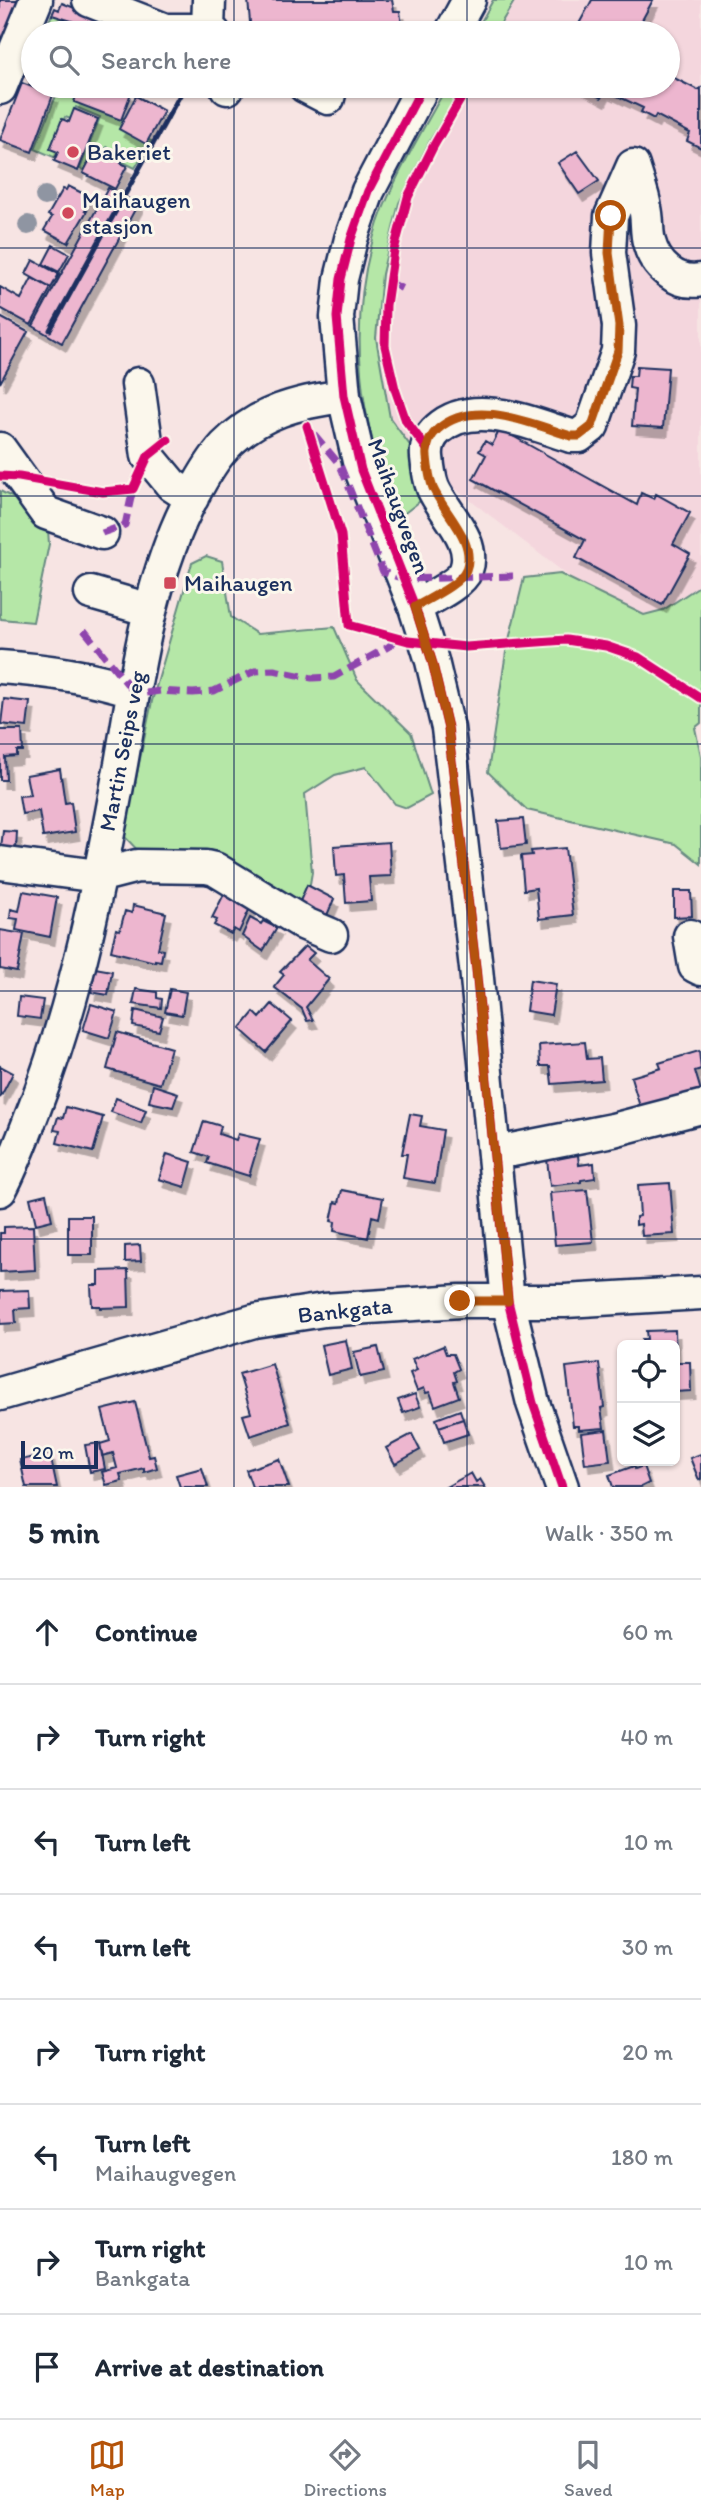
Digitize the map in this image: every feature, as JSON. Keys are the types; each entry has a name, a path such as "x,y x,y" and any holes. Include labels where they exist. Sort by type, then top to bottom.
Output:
{"street":[{"path":"27,21 36,0"},
{"path":"89,0 142,21"},
{"path":"458,21 469,0"},
{"path":"0,88 21,37"},
{"name":"Maihaugvegen","path":"417,98 368,191 351,239 341,279 337,317 344,396 361,470 415,607 432,661 448,728 476,968 508,1301 554,1481"},
{"path":"415,607 463,576 469,552 433,489 428,474 426,449 433,433 457,417 479,414 500,416 571,436 579,436 592,426 618,351 619,326 609,253 611,216 634,166 646,208 649,242 657,261 671,275 684,281 701,281"},
{"path":"138,384 148,456 172,485 192,498"},
{"name":"Martin Seips veg","path":"0,1190 46,1079 73,995 121,764 132,690 150,610 167,552 206,472 225,447 247,427 273,412 304,402 344,396"},
{"path":"0,449 46,513 102,533"},
{"path":"91,593 150,610"},
{"path":"0,667 95,678 132,690"},
{"path":"0,863 98,876 137,866 206,867 215,869 304,924 331,935"},
{"path":"691,936 695,966 701,969"},
{"path":"512,1150 613,1130 701,1107"},
{"name":"Bankgata","path":"0,1394 254,1321 324,1310 448,1302 565,1301 701,1293"}],"shaded area":[{"path":"506,0 701,0 701,628 645,635 392,440 369,335 379,247 407,172 449,98 680,98 680,21 493,21"}],"green space":[{"path":"493,0 515,0 502,21 482,21"},
{"path":"52,14 74,20 74,21 49,21"},
{"path":"55,98 76,98 124,118 121,127 151,141 135,168 123,162 126,156 107,147 104,152 97,149 86,171 80,169 100,117 76,107 71,119 65,117 54,146 59,149 56,158 35,149"},
{"path":"440,98 456,98 429,142 399,203 382,274 376,338 390,418 417,455 424,498 401,516 372,440 365,408 360,340 365,273 373,241 389,194"},
{"path":"0,491 47,515 49,544 33,622 1,619 0,616"},
{"path":"206,556 222,561 231,617 257,634 334,627 357,680 411,733 431,795 407,808 395,804 366,767 335,775 305,794 312,872 307,902 294,904 217,851 143,856 124,836 152,701 192,563"},
{"path":"560,574 644,615 663,610 701,585 701,723 695,728 701,756 701,864 676,844 527,810 488,772 506,652 524,578"}],"building":[{"path":"0,0 18,0 0,44"},
{"path":"248,0 392,0 394,11 400,11 401,21 250,21"},
{"path":"592,0 653,0 642,21 581,21"},
{"path":"62,3 100,18 99,21 72,21 52,15 55,8 59,10"},
{"path":"680,81 698,90 701,88 701,148 687,141 690,133 656,115 654,119 641,112 643,108 622,98 680,98"},
{"path":"21,86 21,98 52,98 32,152 0,140"},
{"path":"76,98 129,98 121,120 74,102"},
{"path":"135,98 164,111 146,144 119,129"},
{"path":"74,109 98,119 78,171 54,161 58,152 50,149 62,119 69,122"},
{"path":"105,149 123,159 121,163 127,166 115,189 83,173 95,150 102,154"},
{"path":"577,151 599,181 579,194 558,163"},
{"name":"Maihaugen stasjon","path":"68,186 92,198 68,243 44,230 52,217 48,215 63,189 66,190"},
{"path":"108,188 138,204 62,343 33,326"},
{"path":"53,245 69,254 59,272 43,264"},
{"path":"33,260 59,274 51,288 26,274"},
{"path":"32,278 51,288 31,325 0,308 0,287 21,299"},
{"path":"0,317 28,332 0,383"},
{"path":"637,366 668,368 663,428 632,426 635,389 629,388 630,376 636,376"},
{"path":"500,429 637,505 641,493 654,499 656,494 690,513 673,544 690,554 662,605 576,558 585,540 473,479 486,455 479,451 485,441 492,445"},
{"path":"4,699 30,702 27,727 1,724"},
{"path":"0,730 22,730 23,751 17,751 17,756 5,757 6,780 0,780"},
{"path":"60,769 65,803 71,802 75,832 43,837 39,811 22,814 19,796 30,795 26,775"},
{"path":"523,819 526,845 501,848 498,821"},
{"path":"3,831 17,832 16,850 1,848"},
{"path":"389,842 391,876 369,877 371,901 346,903 344,875 336,876 334,846"},
{"path":"565,848 573,915 539,919 536,888 524,890 521,856 532,855 531,851"},
{"path":"307,885 334,899 325,920 297,908"},
{"path":"23,891 57,897 50,937 16,930 18,919 10,918 11,909 19,911"},
{"path":"674,891 691,891 692,916 674,917"},
{"path":"224,894 250,908 239,932 234,929 231,934 214,925 217,920 212,918"},
{"path":"133,905 166,913 158,949 163,950 161,961 155,962 111,951 116,929 120,930 125,911 132,913"},
{"path":"250,918 277,928 263,951 242,936"},
{"path":"0,930 24,934 17,972 0,969"},
{"path":"305,946 314,953 307,960 329,979 306,1007 313,1020 307,1021 302,1009 274,987 284,975 280,972"},
{"path":"95,968 112,971 108,995 91,992"},
{"path":"530,980 556,984 551,1015 526,1011"},
{"path":"136,989 157,992 157,998 162,999 161,1008 133,1004"},
{"path":"170,989 186,992 182,1015 165,1012"},
{"path":"19,997 43,1000 40,1019 17,1016"},
{"path":"91,1004 117,1012 109,1038 83,1030"},
{"path":"272,1004 292,1021 266,1052 240,1029 254,1012 260,1018"},
{"path":"135,1010 163,1017 159,1031 133,1026"},
{"path":"117,1032 171,1048 160,1084 107,1069"},
{"path":"585,1042 587,1059 600,1058 602,1080 552,1084 550,1066 540,1066 539,1045"},
{"path":"699,1051 701,1069 695,1071 701,1091 641,1110 631,1077 661,1068 659,1063"},
{"path":"0,1066 13,1073 0,1098"},
{"path":"153,1085 178,1093 173,1107 149,1102"},
{"path":"116,1098 146,1110 141,1123 111,1112"},
{"path":"66,1107 103,1117 93,1152 57,1143 60,1131 54,1130 58,1117 63,1118"},
{"path":"410,1114 422,1116 420,1126 443,1130 435,1183 403,1178 407,1154 402,1154"},
{"path":"204,1121 221,1126 219,1134 236,1140 238,1134 260,1139 249,1176 207,1163 209,1157 194,1152"},
{"path":"167,1154 192,1162 185,1187 159,1179"},
{"path":"578,1155 579,1165 594,1163 595,1178 550,1186 547,1159"},
{"path":"670,1183 674,1234 642,1236 641,1224 636,1225 636,1217 640,1216 638,1185"},
{"path":"342,1190 383,1198 379,1218 372,1216 368,1238 334,1231 335,1222 331,1221 335,1202 339,1203"},
{"path":"587,1190 593,1242 555,1245 550,1193"},
{"path":"46,1194 52,1220 36,1224 30,1198"},
{"path":"68,1216 92,1216 92,1255 68,1255"},
{"path":"33,1226 35,1270 0,1272 0,1233 4,1233 4,1227"},
{"path":"140,1245 141,1261 125,1262 125,1246"},
{"path":"128,1270 129,1307 92,1306 91,1285 99,1285 99,1271"},
{"path":"29,1290 30,1308 15,1309 16,1323 0,1324 0,1291"},
{"path":"675,1330 675,1340 642,1340 647,1339 646,1331"},
{"path":"346,1340 352,1369 328,1375 321,1345"},
{"path":"443,1346 446,1354 453,1354 459,1369 454,1372 457,1381 454,1382 459,1397 435,1406 430,1392 426,1393 424,1388 417,1391 410,1373 417,1370 412,1359"},
{"path":"378,1347 384,1372 360,1377 354,1352"},
{"path":"680,1362 690,1362 691,1391 680,1392"},
{"path":"599,1363 604,1428 579,1430 579,1426 573,1426 566,1367"},
{"path":"272,1364 290,1423 250,1436 243,1415 251,1413 239,1374"},
{"path":"415,1394 420,1407 403,1413 398,1400"},
{"path":"135,1402 149,1457 154,1456 157,1468 120,1474 122,1481 106,1485 102,1472 117,1468 113,1453 102,1456 100,1444 110,1441 102,1410"},
{"path":"460,1410 463,1419 439,1427 436,1419"},
{"path":"463,1419 468,1434 444,1442 439,1427"},
{"path":"606,1430 610,1461 585,1464 581,1433"},
{"path":"412,1434 420,1450 395,1464 386,1448"},
{"path":"100,1443 105,1469 90,1472 85,1445"},
{"path":"50,1454 57,1487 26,1487 20,1460"},
{"path":"701,1454 701,1479 699,1480 690,1458"},
{"path":"279,1459 289,1487 252,1487 246,1470"},
{"path":"634,1466 635,1469 643,1466 649,1483 641,1487 613,1487 609,1475"},
{"path":"202,1468 208,1487 180,1487 176,1475"},
{"path":"471,1473 476,1482 480,1479 485,1487 446,1487"}],"railway":[{"path":"50,330 178,98"}],"marked path":[{"path":"389,282 407,291"},
{"path":"314,434 340,465 383,572 404,579 515,576"},
{"path":"102,533 125,525 133,489"},
{"path":"84,630 132,690"},
{"path":"146,693 214,691 255,671 274,670 312,678 334,677 388,647 398,638"}],"cycle path":[{"path":"417,98 368,191 351,239 341,279 337,317 344,396 361,470 415,607 432,661 448,728 476,968 508,1301 533,1403 562,1487"},
{"path":"427,449 406,421 395,389 385,346 386,305 394,250 408,197 461,98"},
{"path":"307,426 341,535 349,625 408,641 466,647 566,640 606,646 638,657 701,698"},
{"path":"0,476 103,492 133,489 148,456 168,440"}],"place":[{"name":"Bakeriet","path":"73,152"},
{"name":"Maihaugen stasjon","path":"68,213"},
{"name":"Maihaugen","path":"170,583"}],"route":[{"path":"460,1301 508,1301 476,968 448,728 432,661 415,607 463,576 469,552 433,489 428,474 426,449 433,433 457,417 479,414 500,416 571,436 579,436 592,426 618,351 619,326 609,253 611,216"}]}
